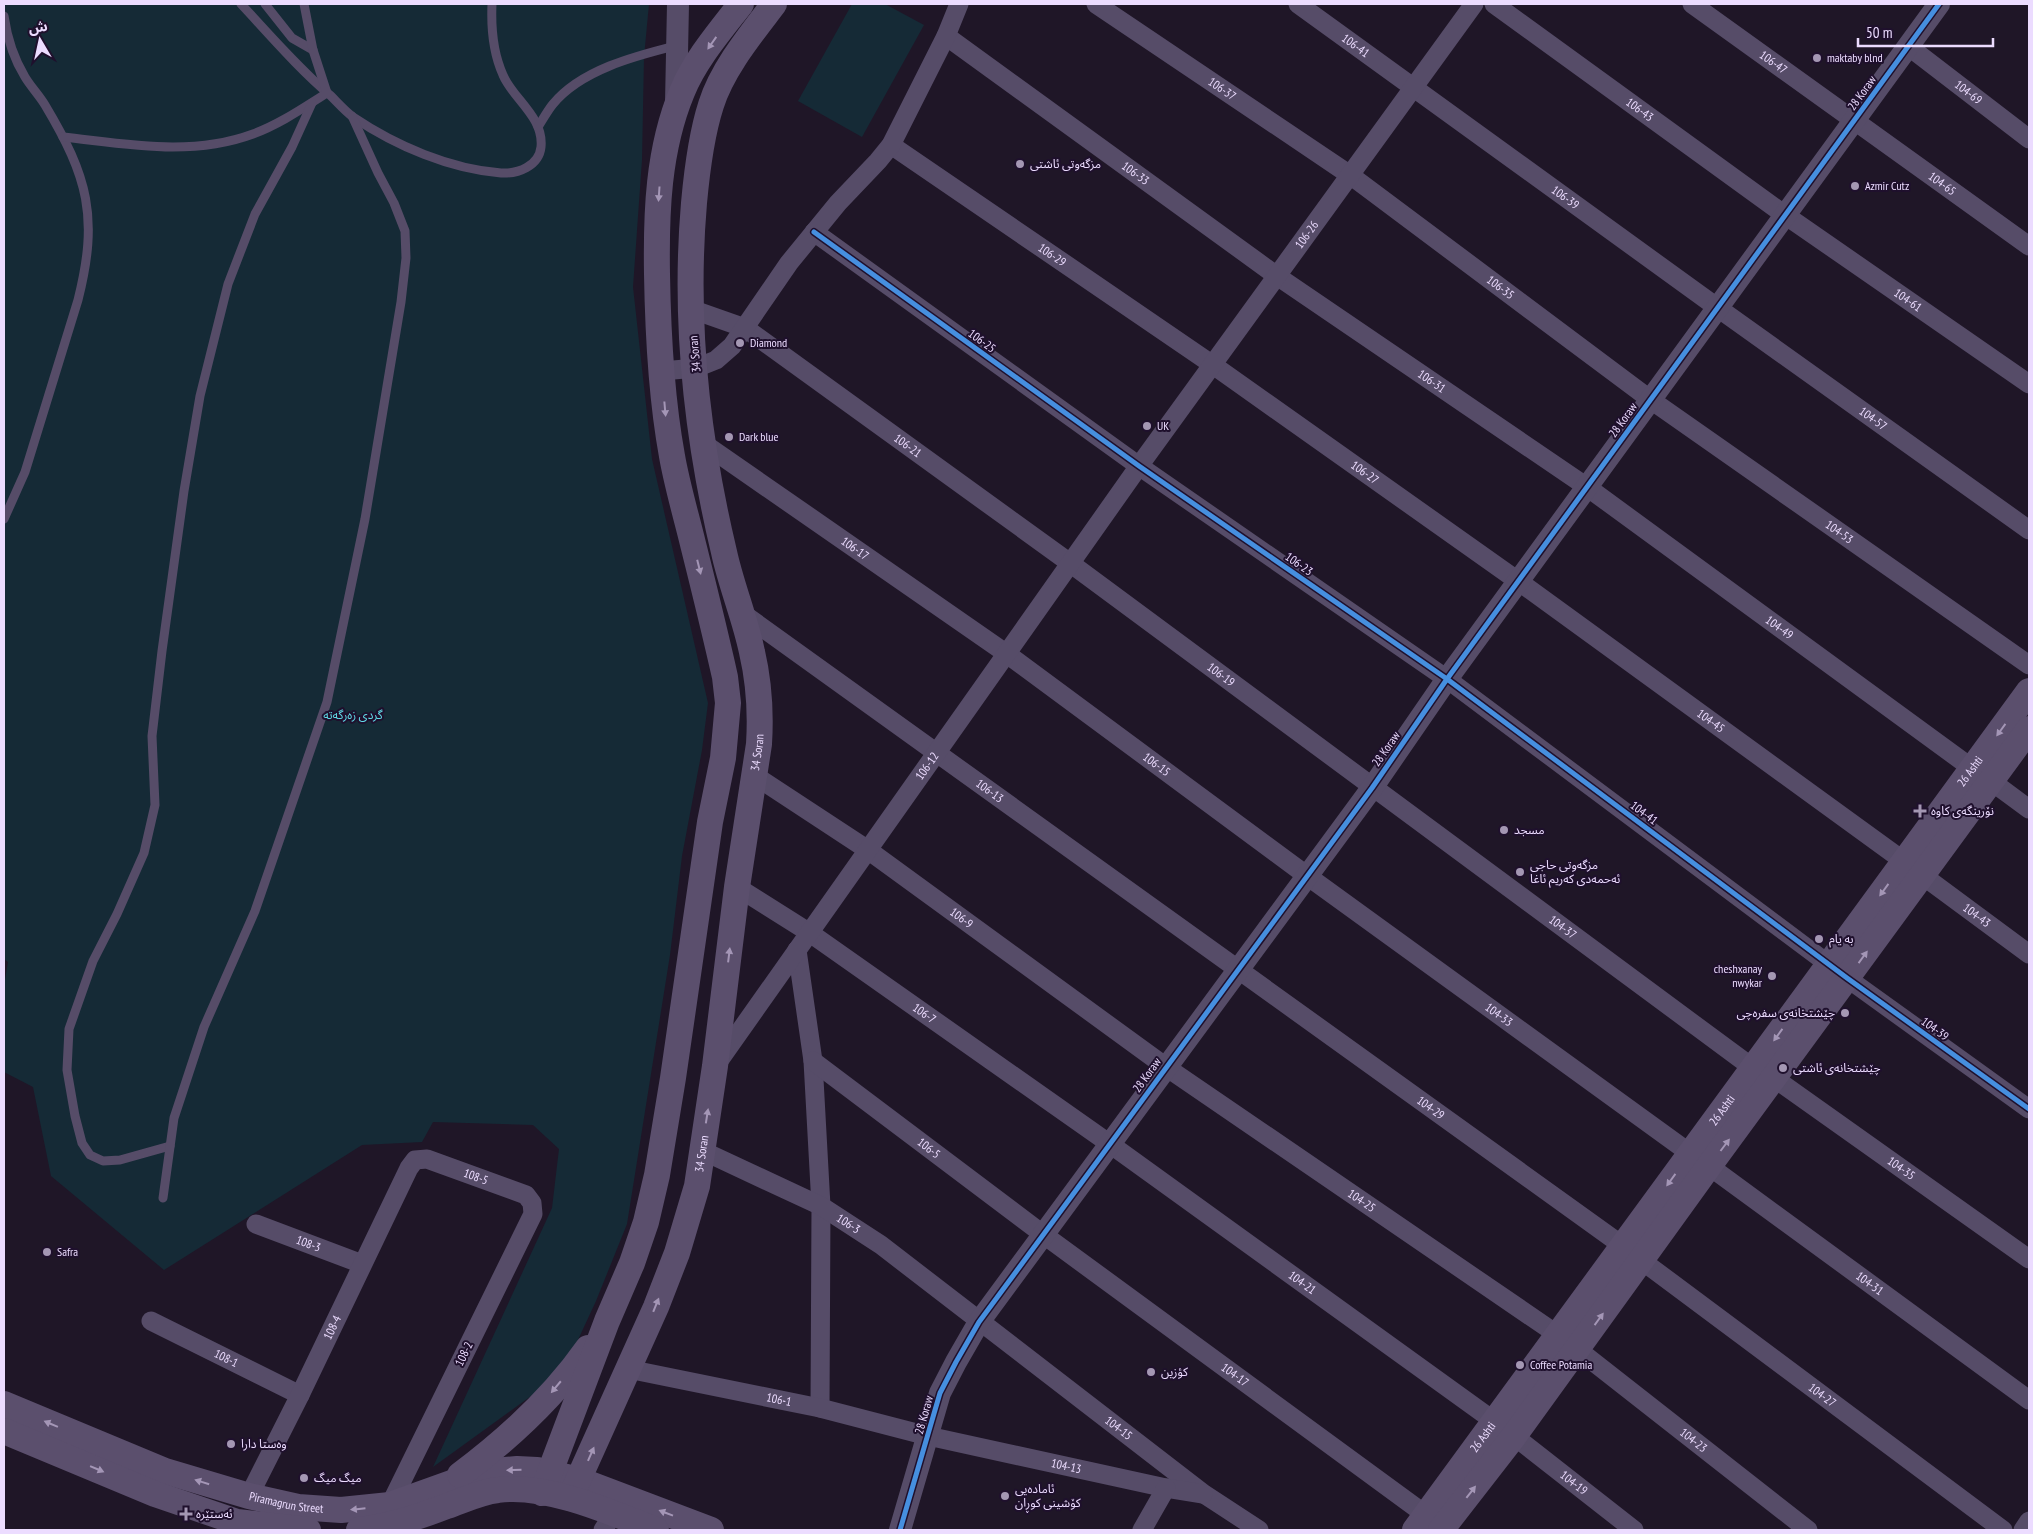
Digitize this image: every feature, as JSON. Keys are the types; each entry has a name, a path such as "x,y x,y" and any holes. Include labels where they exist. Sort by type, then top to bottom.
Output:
{"main road":[{"path":"546,1483 607,1321 635,1255 646,1222 673,1078 710,822 723,758 728,703 725,677 672,458 666,421 658,300 658,216 665,144 683,90 697,65 741,4"},
{"name":"34 Soran","path":"575,1489 656,1307 676,1253 697,1186 715,1066 737,887 759,744 759,690 752,650 724,553 703,443 691,309 690,262 696,180 711,103 731,65 774,4"},
{"name":"26 Ashti","path":"1435,1526 1567,1342 1982,775 2029,691"},
{"name":"26 Ashti","path":"1982,775 2029,729"},
{"path":"452,1482 521,1425 552,1392 607,1321"},
{"name":"Piramagrun Street","path":"4,1404 165,1471 272,1502 315,1509 341,1510 377,1523 429,1520 470,1497 546,1483"},
{"name":"Piramagrun Street","path":"4,1431 236,1526 308,1530"},
{"name":"Piramagrun Street","path":"377,1523 452,1482 492,1471 517,1469 546,1483 575,1489"},
{"path":"575,1489 619,1524 656,1530"},
{"path":"575,1489 711,1530"}],"street":[{"path":"675,111 678,4"},
{"path":"662,371 696,368 716,360 739,338 766,295 814,232 838,203 878,162 891,145 946,36 959,4"},
{"name":"106-37","path":"1096,4 1350,175"},
{"name":"106-41","path":"1298,4 1414,87"},
{"name":"106-26","path":"1139,466 1474,4"},
{"name":"106-43","path":"1494,4 1785,215"},
{"name":"106-47","path":"1692,4 1854,120"},
{"name":"28 Koraw","path":"900,1530 940,1393 979,1322 1306,875 1372,788 1447,679 1908,46 1935,5"},
{"name":"106-33","path":"946,36 1277,276"},
{"name":"104-69","path":"1908,46 2029,139"},
{"name":"106-39","path":"1414,87 1718,308"},
{"name":"104-65","path":"1854,120 2029,246"},
{"name":"106-29","path":"891,145 1213,364"},
{"name":"106-35","path":"1350,175 1651,400"},
{"name":"104-61","path":"1785,215 2029,384"},
{"name":"106-25","path":"814,232 1139,466"},
{"name":"106-31","path":"1277,276 1587,487"},
{"name":"104-57","path":"1718,308 2029,530"},
{"name":"106-21","path":"691,309 744,328 1070,563"},
{"name":"106-27","path":"1213,364 1518,581"},
{"name":"104-53","path":"1651,400 2029,665"},
{"name":"106-17","path":"703,443 1007,654"},
{"name":"106-12","path":"715,1066 1139,466"},
{"name":"106-23","path":"1139,466 1447,679"},
{"name":"104-49","path":"1587,487 2029,809"},
{"name":"106-19","path":"1070,563 1372,788"},
{"name":"104-45","path":"1518,581 1914,869"},
{"name":"106-13","path":"742,613 1238,968"},
{"name":"106-15","path":"1007,654 1306,875"},
{"name":"104-41","path":"1447,679 1839,971"},
{"name":"106-9","path":"754,775 868,850 1166,1067"},
{"name":"104-37","path":"1372,788 1764,1073"},
{"name":"104-43","path":"1914,869 2029,954"},
{"name":"104-33","path":"1306,875 1700,1160"},
{"name":"106-7","path":"737,887 810,933 1110,1144"},
{"path":"797,950 813,1062 821,1206 820,1408"},
{"name":"104-29","path":"1238,968 1632,1253"},
{"name":"104-39","path":"1839,971 2029,1109"},
{"name":"106-5","path":"813,1062 1044,1235"},
{"name":"104-25","path":"1166,1067 1567,1342"},
{"name":"104-35","path":"1764,1073 2029,1259"},
{"name":"104-21","path":"1110,1144 1504,1429"},
{"name":"106-3","path":"702,1150 821,1206 881,1245 979,1322"},
{"name":"108-5","path":"415,1160 427,1159 526,1195 532,1203"},
{"name":"108-4","path":"249,1496 300,1395 409,1168 415,1160"},
{"name":"104-31","path":"1700,1160 2029,1400"},
{"name":"108-2","path":"377,1523 533,1214 532,1203"},
{"name":"108-3","path":"256,1224 362,1264"},
{"name":"104-17","path":"1044,1235 1435,1526"},
{"name":"104-27","path":"1632,1253 2003,1530"},
{"name":"108-1","path":"151,1321 300,1395"},
{"name":"104-15","path":"979,1322 1204,1494 1259,1530"},
{"name":"104-23","path":"1567,1342 1808,1530"},
{"name":"106-1","path":"628,1369 820,1408 928,1436"},
{"name":"104-19","path":"1504,1429 1634,1530"},
{"name":"104-13","path":"928,1436 1166,1488 1204,1494"},
{"path":"1142,1530 1166,1488"},
{"path":"2023,1530 2029,1521"}],"lane":[{"path":"241,4 311,79 352,116 390,138 428,155 461,167 507,173 520,171 536,159 541,148 538,127 509,86 497,58 492,4"},
{"path":"265,4 292,38 313,50"},
{"path":"304,4 313,50 327,93"},
{"path":"4,16 6,30 14,55 73,154 82,178 88,205 89,234 85,272 24,472 4,519"},
{"path":"538,127 553,103 573,85 604,68 635,56 677,45"},
{"path":"63,137 164,148 207,146 252,134 287,118 327,93"},
{"path":"170,1146 120,1160 103,1161 90,1155 82,1142 75,1116 68,1070 69,1029 93,961 117,914 144,853 155,806 152,736 184,491 200,396 228,284 255,214 292,147 312,103"},
{"path":"163,1198 174,1118 204,1027 255,910 327,702 365,519 401,302 406,258 405,231 394,203 352,116"}],"green space":[{"name":"گردی زەرگەتە","path":"4,4 649,4 644,57 642,160 633,287 652,459 708,703 702,750 682,856 670,955 627,1224 596,1301 571,1355 538,1391 433,1467 552,1208 559,1149 533,1125 433,1122 422,1142 362,1145 164,1270 51,1176 33,1087 4,1072 4,985 8,962 4,959"},
{"path":"852,4 885,4 924,25 862,137 798,101"}],"cycle path":[{"path":"900,1530 940,1393 979,1322 1372,788 1447,679 1939,4"},
{"path":"814,232 1139,466 1447,679 1847,978 2029,1109"}],"place":[{"name":"maktaby blnd","path":"1817,58"},
{"name":"مزگەوتی ئاشتی","path":"1020,164"},
{"name":"Azmir Cutz","path":"1855,186"},
{"name":"Diamond","path":"740,343"},
{"name":"UK","path":"1147,426"},
{"name":"Dark blue","path":"729,437"},
{"name":"نۆرینگەی کاوە","path":"1920,811"},
{"name":"مسجد","path":"1504,830"},
{"name":"مزگەوتی حاجی ئەحمەدی کەریم ئاغا","path":"1520,872"},
{"name":"به يام","path":"1819,939"},
{"name":"cheshxanay nwykar","path":"1772,976"},
{"name":"چێشتخانەی سفرەچی","path":"1845,1013"},
{"name":"چێشتخانەی ئاشتی","path":"1783,1068"},
{"name":"Safra","path":"47,1252"},
{"name":"Coffee Potamia","path":"1520,1365"},
{"name":"كؤزين","path":"1151,1372"},
{"name":"وەستا دارا","path":"231,1444"},
{"name":"میگ میگ","path":"304,1478"},
{"name":"ئامادەیی کۆشینی کوڕان","path":"1005,1496"},
{"name":"ئەستێرە","path":"186,1514"}]}
